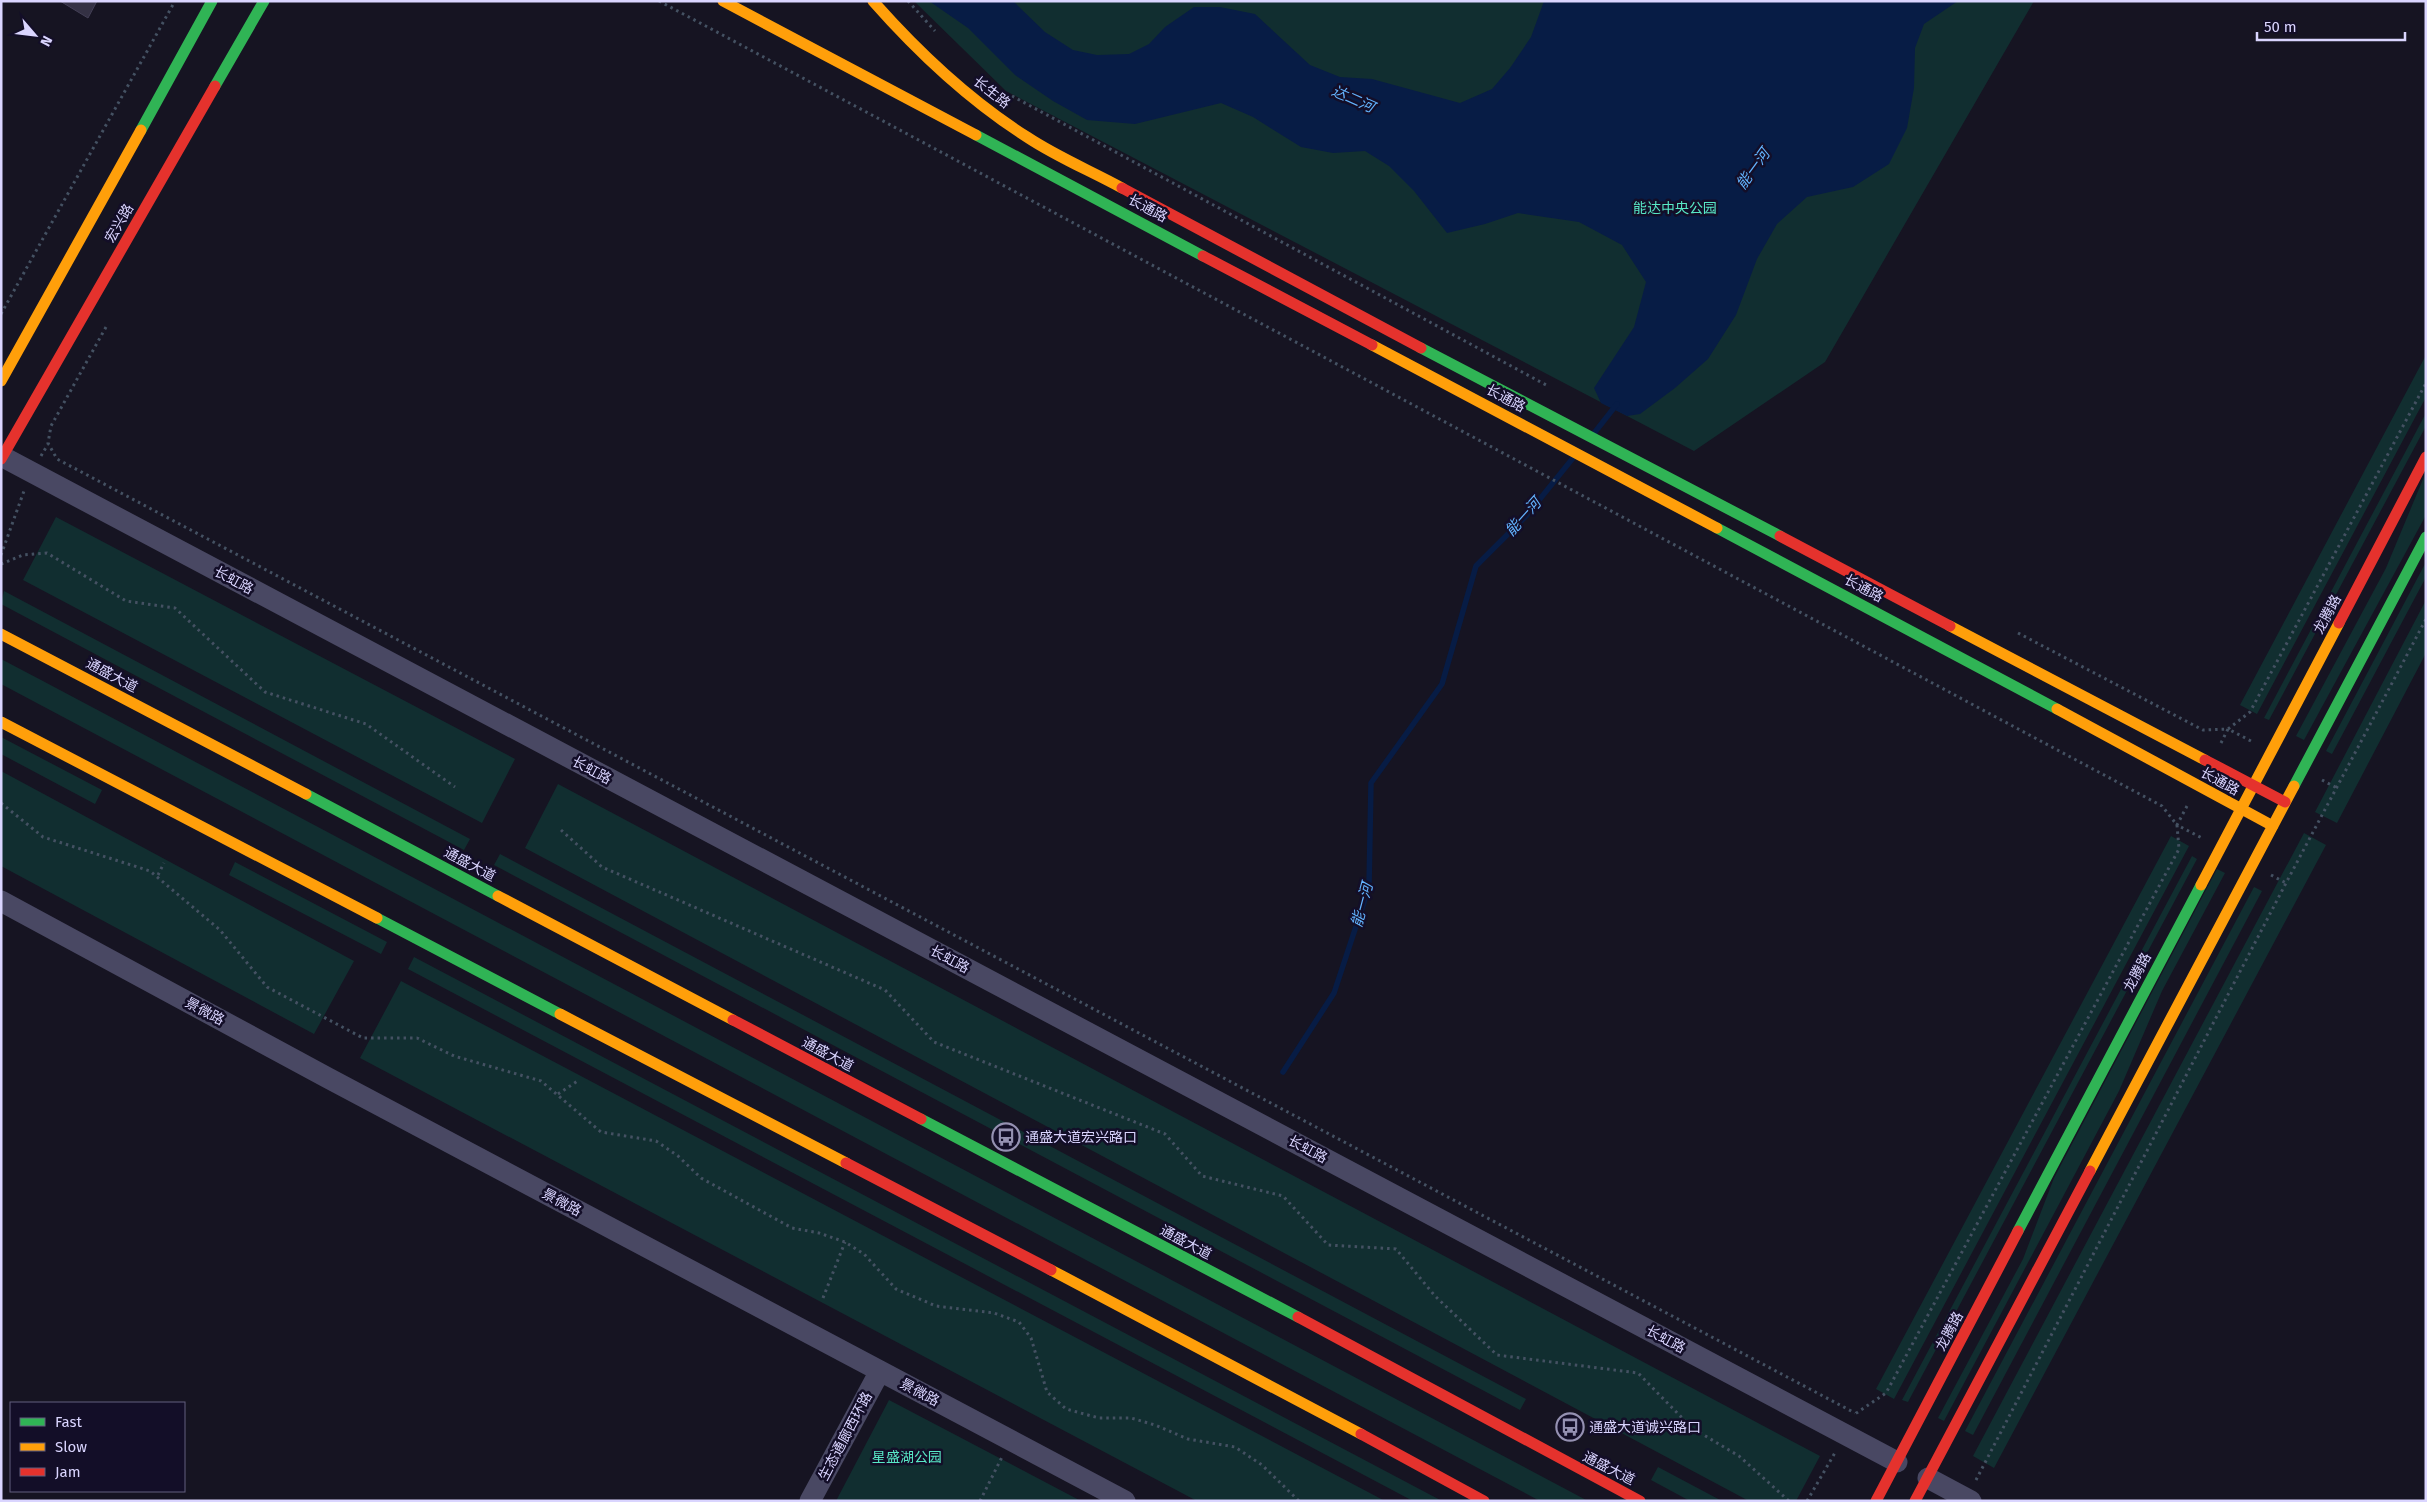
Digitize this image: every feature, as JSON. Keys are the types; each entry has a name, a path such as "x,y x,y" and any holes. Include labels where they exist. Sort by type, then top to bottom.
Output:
{"main road":[{"name":"宏兴路","path":"1,381 212,1"},
{"name":"宏兴路","path":"2,458 264,1"},
{"name":"长通路","path":"723,1 1916,633 2273,826"},
{"name":"长生路","path":"873,1 911,44 977,101 1028,138 1111,183"},
{"name":"长通路","path":"1111,183 2253,787 2285,802"},
{"name":"龙腾路","path":"1876,1501 2426,458"},
{"path":"1915,1501 2426,537"},
{"name":"通盛大道","path":"1,634 1324,1331 1640,1501"},
{"path":"1,722 1213,1354 1484,1501"}],"street":[{"name":"长虹路","path":"2,458 1897,1462"},
{"name":"景微路","path":"1,901 346,1087 1125,1501"},
{"name":"生态通廊西环路","path":"810,1501 880,1371"},
{"path":"1928,1478 1973,1492"}],"path":[{"path":"1,314 175,1"},
{"path":"659,1 2162,806 2177,825 2178,849 1886,1393 1855,1414 1851,1422"},
{"path":"908,1 939,36"},
{"path":"1005,92 1551,387"},
{"path":"1,555 20,498 48,443 51,426 109,322"},
{"path":"2010,629 2203,730 2228,729 2250,712 2426,383"},
{"path":"48,443 57,459 1855,1414"},
{"path":"1,564 23,555 47,552 126,602 174,608 265,692 366,724 455,787"},
{"path":"1973,1492 2161,1122 2426,619"},
{"path":"1,803 43,837 150,870 158,875 181,899 220,930 267,987 363,1038 417,1038 454,1056 541,1081 601,1132 656,1140 678,1156 701,1178 792,1228 845,1242 864,1254 896,1289 936,1306 994,1313 1018,1322 1031,1338 1047,1392 1066,1409 1099,1418 1131,1418 1155,1425 1188,1440 1235,1447 1262,1465 1299,1501"},
{"path":"561,830 602,867 885,990 934,1042 1165,1134 1202,1176 1283,1196 1328,1245 1396,1249 1435,1296 1497,1355 1638,1373 1692,1428 1740,1456 1789,1501"},
{"path":"158,875 164,863"},
{"path":"558,1094 579,1080"},
{"path":"823,1298 845,1242"},
{"path":"1807,1501 1839,1445"},
{"path":"980,1501 1003,1455"}],"green space":[{"name":"能达中央公园","path":"914,1 2034,1 1825,362 1694,451 1006,91"},
{"path":"2426,355 2426,397 2257,714 2240,705"},
{"path":"2426,413 2426,426 2269,720 2264,718"},
{"path":"2426,472 2426,515 2304,740 2296,736 2386,568"},
{"path":"56,517 515,759 482,823 23,580"},
{"path":"2426,562 2426,577 2332,754 2326,751"},
{"path":"4,591 470,839 464,850 1,604"},
{"path":"2426,600 2426,653 2337,823 2315,812"},
{"path":"1,659 1588,1501 1540,1501 1,684"},
{"path":"1,737 102,790 95,804 1,754"},
{"path":"1,771 354,961 314,1034 1,866"},
{"path":"558,784 1820,1456 1796,1501 1749,1501 525,848"},
{"path":"2304,833 2326,845 1994,1468 1973,1456"},
{"path":"2171,836 2189,846 1894,1399 1876,1389"},
{"path":"500,854 1526,1399 1520,1410 494,865"},
{"path":"2192,856 2197,859 1908,1402 1902,1400"},
{"path":"235,862 387,942 381,954 229,875"},
{"path":"2217,869 2225,873 2162,991 2119,1091 1944,1421 1938,1418 2023,1259 2054,1178"},
{"path":"2254,887 2262,891 1973,1435 1965,1431"},
{"path":"414,957 1442,1501 1413,1501 408,969"},
{"path":"401,981 1385,1501 1197,1501 360,1058"},
{"name":"星盛湖公园","path":"889,1400 1081,1501 836,1501"},
{"path":"1658,1467 1722,1501 1690,1501 1651,1480"}],"water":[{"name":"达二河","path":"929,1 1013,1 1045,32 1073,50 1097,55 1129,54 1149,44 1165,27 1194,7 1220,7 1255,14 1310,65 1340,77 1372,79 1460,103 1492,89 1510,68 1531,37 1544,1 1958,1 1924,24 1915,48 1914,88 1907,128 1889,164 1853,187 1807,197 1777,224 1757,259 1736,315 1708,359 1675,388 1640,414 1627,416 1601,403 1594,388 1634,327 1646,282 1622,245 1579,222 1518,213 1485,224 1447,233 1414,191 1389,166 1365,151 1333,153 1301,147 1253,117 1221,103 1135,124 1087,120 1053,101 1015,75 968,28"}],"building":[{"path":"60,1 97,1 88,18"}],"waterway":[{"name":"能一河","path":"1595,432 1617,404"},
{"name":"能一河","path":"1283,1072 1334,993 1369,887 1371,783 1442,684 1476,566 1527,515 1573,458"}],"traffic: fast":[{"path":"141,130 212,1"},
{"path":"215,86 264,1"},
{"path":"976,135 1203,256"},
{"path":"1421,348 1780,536"},
{"path":"1717,528 2057,709"},
{"path":"2294,786 2426,537"},
{"path":"306,794 498,896"},
{"path":"2018,1231 2201,885"},
{"path":"377,918 560,1014"},
{"path":"921,1119 1298,1317"}],"traffic: slow":[{"path":"723,1 976,135"},
{"path":"873,1 926,57 1006,123 1038,144 1122,188"},
{"path":"1,381 141,130"},
{"path":"1372,345 1717,528"},
{"path":"2201,885 2339,623"},
{"path":"1950,626 2205,760"},
{"path":"1,634 306,794"},
{"path":"2057,709 2273,826"},
{"path":"1,722 377,918"},
{"path":"2090,1171 2294,786"},
{"path":"498,896 733,1020"},
{"path":"560,1014 846,1163"},
{"path":"1051,1270 1361,1434"}],"traffic: jam":[{"path":"1,459 215,86"},
{"path":"1122,188 1421,348"},
{"path":"1203,256 1372,345"},
{"path":"2339,623 2426,457"},
{"path":"1780,536 1950,626"},
{"path":"2205,760 2285,802"},
{"path":"733,1020 921,1119"},
{"path":"846,1163 1051,1270"},
{"path":"1915,1501 2090,1171"},
{"path":"1876,1501 2018,1231"},
{"path":"1298,1317 1640,1501"},
{"path":"1361,1434 1484,1501"}],"place":[{"name":"通盛大道宏兴路口","path":"1006,1137"},
{"name":"通盛大道诚兴路口","path":"1570,1427"}]}
